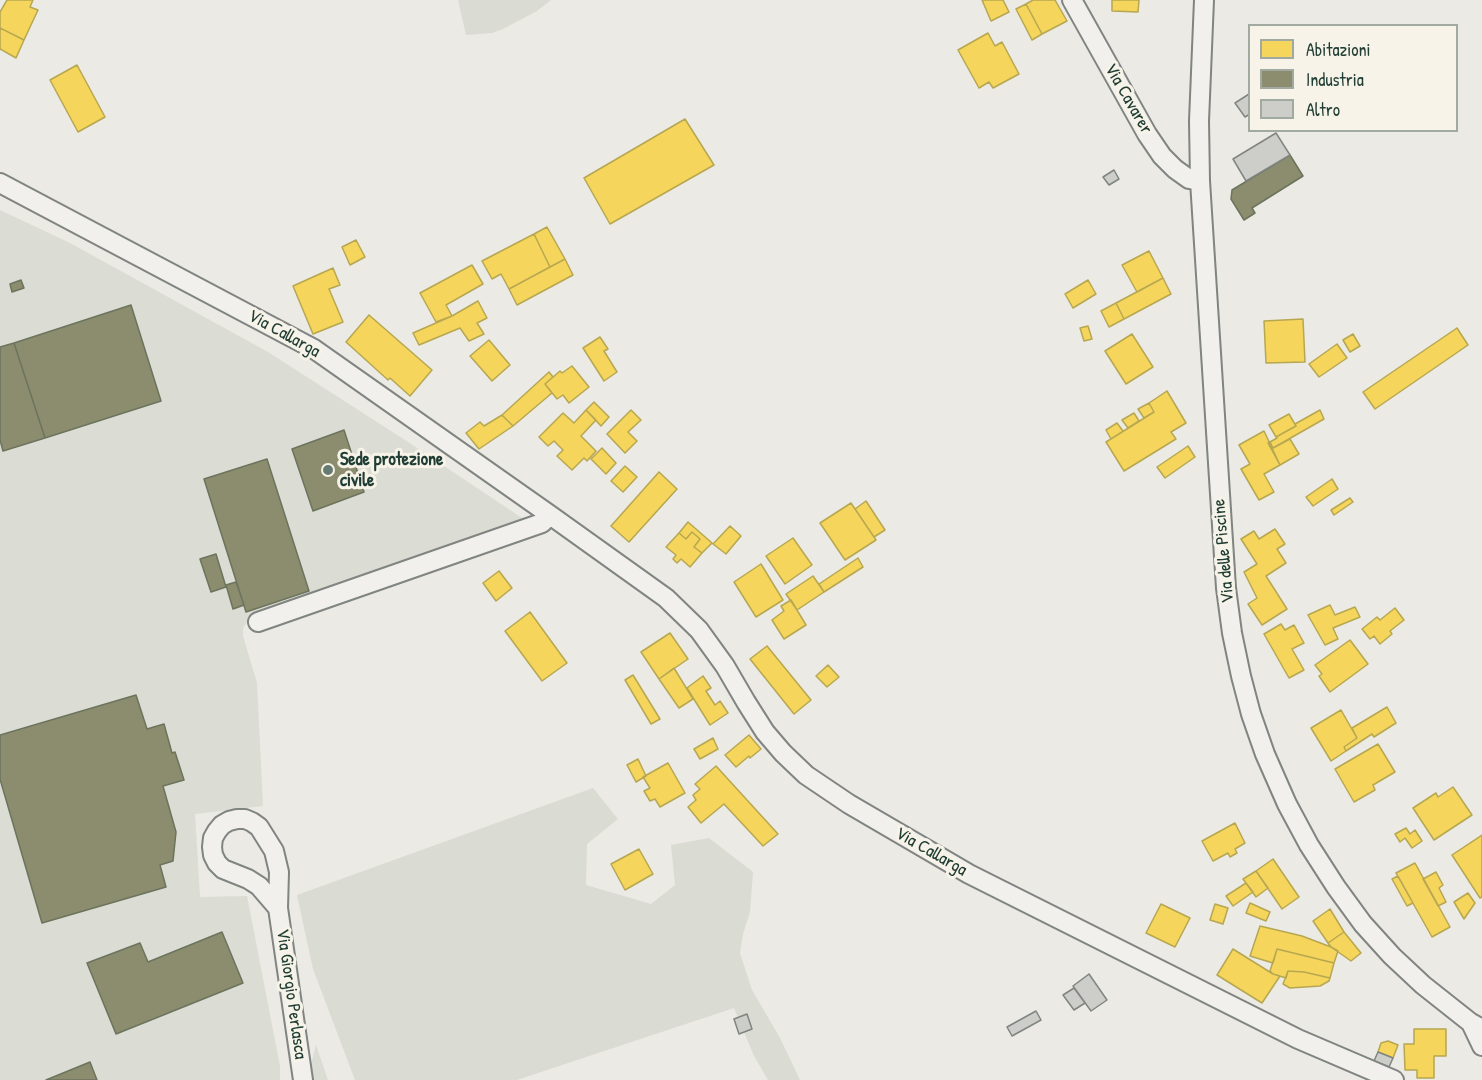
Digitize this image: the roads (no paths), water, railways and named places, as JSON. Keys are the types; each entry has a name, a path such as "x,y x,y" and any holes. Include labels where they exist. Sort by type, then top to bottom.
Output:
{"street":[{"name":"Via Cavarer","path":"1072,0 1162,156 1189,179 1200,181"},
{"name":"Via delle Piscine","path":"1204,0 1199,121 1200,181 1226,588 1232,633 1251,714 1265,754 1287,804 1309,845 1336,887 1363,924 1392,956 1423,985 1476,1026 1482,1046"},
{"name":"Via Callarga","path":"3,185 314,349 666,598 699,630 726,666 765,732 783,753 806,775 849,804 969,874 1298,1039 1394,1080"},
{"path":"258,622 542,523 550,515"},
{"name":"Via Giorgio Perlasca","path":"279,908 259,886 223,868 213,855 213,838 222,825 237,819 252,822 259,826 274,850 279,872 279,908 303,1080"}],"place":[{"name":"Sede protezione civile","path":"328,470"}]}
